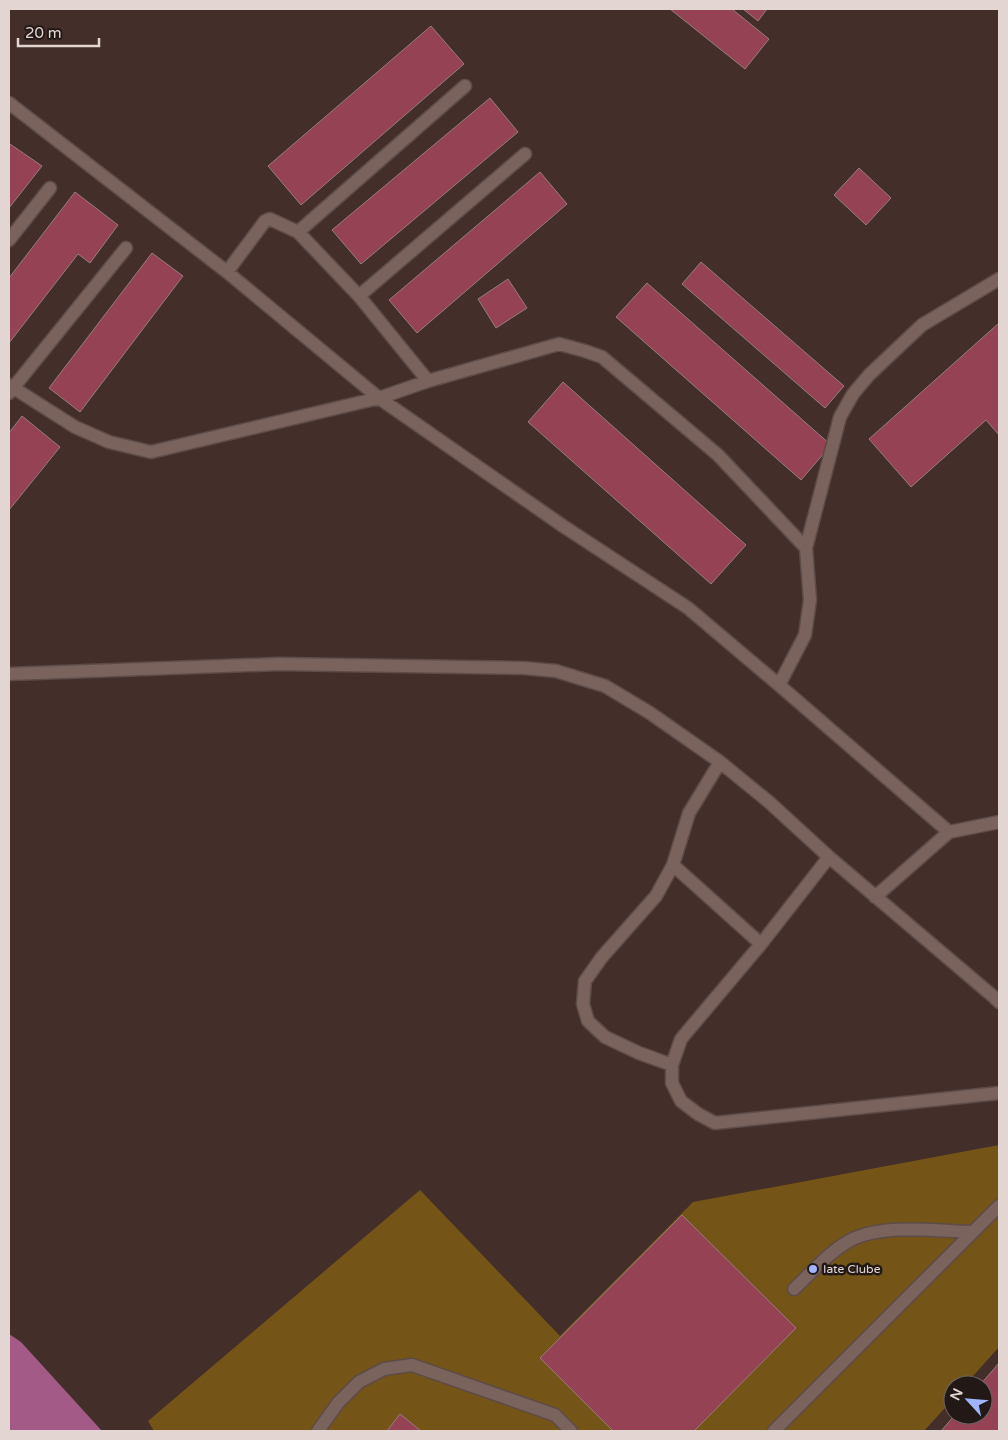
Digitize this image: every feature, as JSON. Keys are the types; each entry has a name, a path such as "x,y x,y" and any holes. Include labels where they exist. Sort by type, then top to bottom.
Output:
{"lane":[{"path":"298,232 465,86"},
{"path":"9,103 227,272 379,398 563,526 688,608 949,832"},
{"path":"358,296 525,154"},
{"path":"9,240 50,188"},
{"path":"227,272 265,221 270,219 298,232 358,296 428,381"},
{"path":"126,248 10,389 75,427 109,442 151,452 379,398 428,381 559,344 602,357 718,455 806,548"},
{"path":"779,685 805,635 810,600 806,548 840,417 853,394 869,375 922,326 999,279"},
{"path":"9,674 279,664 524,668 556,671 605,686 650,713 720,762 769,802 875,897 997,1000"},
{"path":"672,1065 639,1053 605,1037 588,1021 583,1004 585,981 602,957 656,896 673,865 689,813 720,762"},
{"path":"875,897 949,832 999,822"},
{"path":"829,857 681,1039 672,1065 672,1083 681,1101 698,1114 715,1123 999,1092"},
{"path":"673,865 760,944"},
{"path":"774,1431 999,1206"},
{"path":"794,1289 848,1241 871,1232 893,1230 973,1232"},
{"path":"318,1431 338,1403 359,1382 384,1369 412,1365 555,1415 571,1431"}],"shaded area":[{"name":"Iate Clube","path":"999,1145 999,1347 974,1375 943,1375 943,1410 924,1431 154,1431 148,1421 420,1190 560,1336 693,1202"},
{"path":"9,1334 21,1342 102,1431 9,1431"}],"building":[{"path":"670,9 732,9 769,39 745,69"},
{"path":"743,9 767,9 758,21"},
{"path":"431,26 464,64 301,205 268,166"},
{"path":"490,98 518,132 361,264 332,230"},
{"path":"10,144 42,166 9,208 9,146"},
{"path":"859,168 891,198 866,225 834,195"},
{"path":"540,172 567,204 417,333 389,300"},
{"path":"75,192 118,225 90,263 78,254 9,343 9,278"},
{"path":"152,253 183,276 80,412 49,388"},
{"path":"701,262 844,386 825,408 682,284"},
{"path":"508,279 527,308 496,328 478,299"},
{"path":"647,283 831,445 801,480 616,317"},
{"path":"999,323 999,435 986,420 911,487 869,439"},
{"path":"563,382 746,545 711,584 528,422"},
{"path":"22,416 60,447 9,510 9,433"},
{"path":"682,1215 796,1328 694,1431 613,1431 540,1358"},
{"path":"999,1363 999,1431 941,1431 946,1425 993,1425 993,1375 989,1375"},
{"path":"400,1414 421,1431 387,1431"}],"place":[{"name":"Iate Clube","path":"813,1269"}]}
